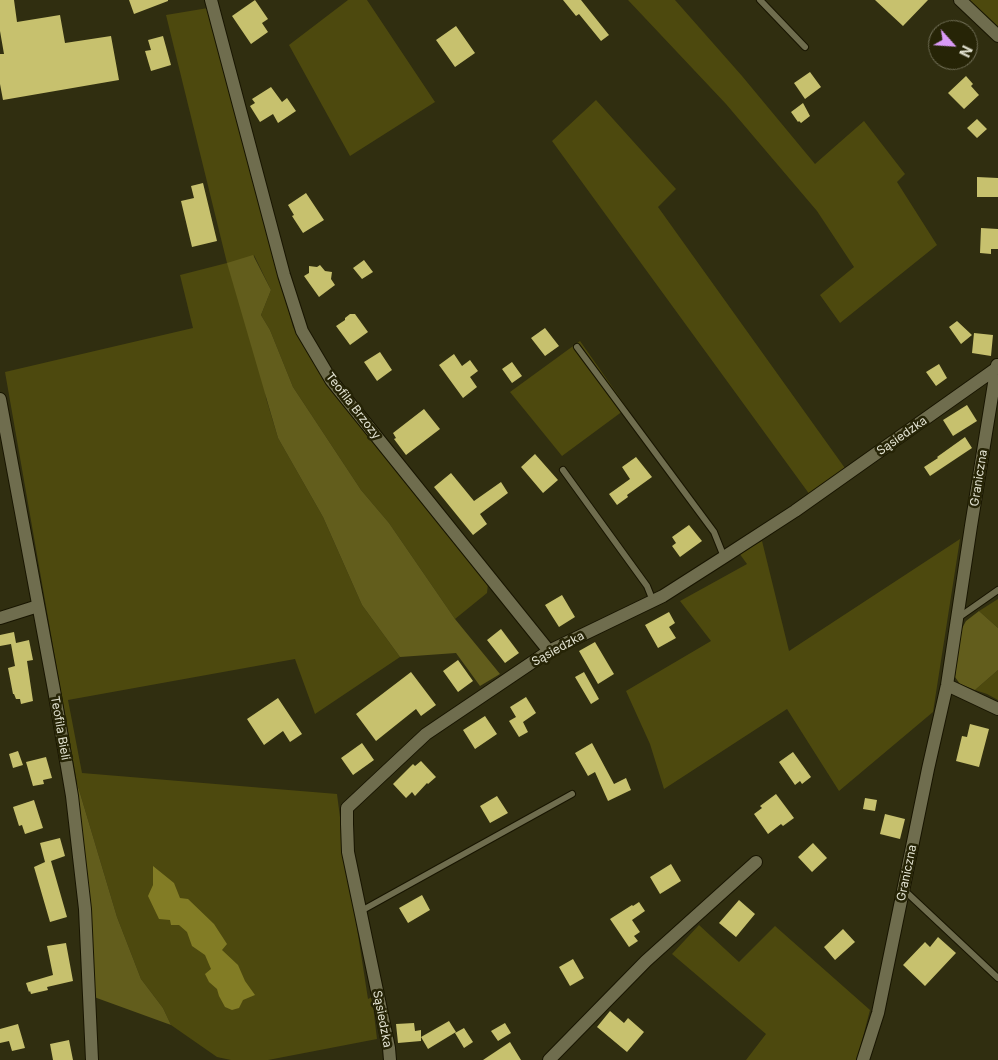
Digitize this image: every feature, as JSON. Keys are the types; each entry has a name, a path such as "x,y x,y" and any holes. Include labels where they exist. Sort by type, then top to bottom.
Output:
{"street":[{"name":"Teofila Brzozy","path":"211,0 284,275 302,331 331,380 549,651"},
{"path":"960,0 998,36"},
{"name":"Sąsiedzka","path":"390,1060 348,852 348,808 426,734 549,651 663,596 795,511 997,369"},
{"name":"Graniczna","path":"863,1060 878,1013 947,684 997,369"},
{"name":"Teofila Bieli","path":"0,399 72,796 84,909 92,1060"},
{"path":"0,618 38,606"},
{"path":"947,684 998,709"},
{"path":"549,1060 646,961 756,862"}],"lane":[{"path":"760,0 805,47"},
{"path":"577,347 714,532 724,557"},
{"path":"563,470 647,586 653,601"},
{"path":"957,619 998,590"},
{"path":"361,911 572,794"},
{"path":"903,889 998,978"}],"shaded area":[{"path":"348,0 367,0 435,102 350,156 289,45"},
{"path":"628,0 675,0 742,76 815,164 864,121 905,174 897,182 937,245 840,323 820,295 854,267 817,211 726,104"},
{"path":"965,0 998,0 998,30"},
{"path":"208,8 293,327 328,386 488,584 487,593 455,619 389,523 361,490 293,387 270,330 261,315 271,290 254,255 266,398 278,438 323,517 362,605 400,657 315,714 295,659 68,700 82,773 337,794 368,999 372,997 377,1039 268,1060 231,1060 217,1057 171,1025 163,1008 141,979 117,917 77,783 5,372 193,328 180,275 227,263 166,15"},
{"path":"596,100 676,189 658,207 847,471 810,495 552,141"},
{"path":"253,255 271,290 261,315 270,330 293,387 361,490 389,523 455,619 500,674 480,686 456,653 400,657 362,605 323,517 278,438 227,263"},
{"path":"580,341 627,408 562,456 510,392"},
{"path":"960,539 933,712 839,791 787,709 664,789 650,744 626,691 711,641 680,601 747,564 739,553 762,541 789,651"},
{"path":"998,599 998,628 979,611"},
{"path":"979,611 998,628 998,670 975,690 960,684 955,677 960,632 966,621"},
{"path":"998,670 998,700 975,690"},
{"path":"77,783 117,917 141,979 163,1008 171,1025 94,997"},
{"path":"153,866 174,883 180,898 188,899 214,924 227,944 222,950 238,965 245,981 255,995 243,1000 239,1008 232,1010 225,1007 217,989 209,982 205,974 211,969 205,955 192,946 187,932 179,925 171,925 170,920 159,919 148,896 153,885"},
{"path":"699,925 739,962 775,926 870,1010 857,1060 746,1060 766,1034 672,954"}],"building":[{"path":"0,0 14,0 17,22 60,15 65,43 111,36 119,80 3,100 0,84 0,54 4,54 0,31"},
{"path":"129,0 168,0 168,1 134,14"},
{"path":"255,0 268,19 262,23 268,32 251,44 232,16"},
{"path":"563,0 581,0 609,35 601,41 579,14 576,16"},
{"path":"875,0 928,0 903,26"},
{"path":"456,26 475,53 455,67 436,40"},
{"path":"163,36 171,65 151,71 145,51 151,50 148,40"},
{"path":"810,72 821,87 805,99 794,83"},
{"path":"966,76 973,84 971,86 979,95 964,109 948,93"},
{"path":"271,87 282,102 287,98 296,111 278,123 273,114 260,122 250,106 255,103 252,99"},
{"path":"803,103 810,116 801,123 798,122 791,112"},
{"path":"977,119 987,129 977,138 967,128"},
{"path":"977,177 998,178 998,197 977,197"},
{"path":"203,183 217,241 192,247 181,201 194,198 191,186"},
{"path":"306,193 324,220 303,233 292,216 294,215 288,205"},
{"path":"981,228 998,229 998,249 991,249 991,254 980,253"},
{"path":"364,260 373,272 362,279 353,268"},
{"path":"320,265 325,271 332,272 331,279 335,285 319,297 304,276 309,273 309,266 317,267"},
{"path":"350,314 355,314 368,332 350,345 336,326"},
{"path":"957,321 972,335 961,344 949,327"},
{"path":"545,328 559,346 545,356 531,338"},
{"path":"974,333 993,335 991,356 972,353"},
{"path":"380,352 392,370 377,381 364,362"},
{"path":"454,354 462,366 470,360 478,371 470,377 477,387 463,398 439,365"},
{"path":"512,362 522,376 512,383 502,369"},
{"path":"939,364 947,378 936,386 926,372"},
{"path":"967,405 977,421 953,436 943,420"},
{"path":"424,409 440,429 406,455 394,439 396,438 393,433"},
{"path":"965,437 972,448 930,476 924,467"},
{"path":"535,454 558,480 543,493 521,467"},
{"path":"636,457 652,477 627,495 628,497 617,505 609,494 630,479 622,467"},
{"path":"451,473 474,501 501,482 508,493 480,514 487,524 473,535 434,487"},
{"path":"689,525 702,541 680,557 672,546 676,543 672,537"},
{"path":"562,595 575,617 559,627 545,605"},
{"path":"669,612 675,623 669,627 676,638 658,648 645,625"},
{"path":"501,629 519,653 505,663 487,640"},
{"path":"14,632 16,643 29,640 33,660 27,661 33,701 21,704 20,699 16,699 13,694 8,668 15,666 11,644 0,646 0,635"},
{"path":"595,642 614,674 598,684 579,651"},
{"path":"458,660 473,681 458,692 443,671"},
{"path":"411,672 436,705 421,716 416,709 376,741 356,714"},
{"path":"584,672 599,699 591,704 575,677"},
{"path":"526,697 536,713 523,722 528,732 519,737 509,721 516,717 510,707"},
{"path":"278,698 302,734 290,742 283,731 264,745 247,719"},
{"path":"485,716 497,734 475,749 463,730"},
{"path":"970,724 989,729 979,767 956,761 962,736 967,737"},
{"path":"362,743 374,760 353,775 341,758"},
{"path":"592,743 614,784 626,778 631,790 608,801 595,772 588,776 575,753"},
{"path":"18,751 23,765 13,768 9,754"},
{"path":"793,752 811,777 802,784 800,781 795,785 779,762"},
{"path":"46,757 52,778 43,780 44,784 33,786 26,762"},
{"path":"421,761 436,777 427,783 415,796 412,792 406,798 393,784 413,764 415,766"},
{"path":"776,794 794,818 783,826 781,824 768,834 754,814 762,808 760,806"},
{"path":"497,796 508,813 490,823 480,806"},
{"path":"865,798 877,800 875,811 863,809"},
{"path":"34,800 43,828 25,834 22,825 19,826 13,807"},
{"path":"885,814 905,819 900,839 880,834"},
{"path":"60,838 65,856 51,861 67,917 50,922 34,867 45,862 40,843"},
{"path":"813,843 827,858 812,872 798,857"},
{"path":"671,864 681,881 660,894 650,877"},
{"path":"422,895 430,910 408,923 399,908"},
{"path":"739,900 755,914 736,937 719,923"},
{"path":"639,902 645,911 632,920 640,932 634,936 638,941 629,947 610,919"},
{"path":"843,929 855,942 835,960 824,947"},
{"path":"938,937 956,953 925,986 903,965 925,942 930,947"},
{"path":"66,943 73,981 47,987 48,990 31,994 26,983 53,975 47,946"},
{"path":"573,959 584,978 570,986 559,967"},
{"path":"610,1011 624,1023 628,1018 644,1032 627,1052 597,1027"},
{"path":"449,1021 456,1032 428,1049 421,1037"},
{"path":"414,1023 415,1031 421,1030 421,1041 398,1043 396,1024"},
{"path":"505,1023 511,1033 498,1041 491,1031"},
{"path":"18,1024 25,1048 12,1051 9,1041 0,1043 0,1029"},
{"path":"464,1028 473,1042 464,1048 455,1033"},
{"path":"69,1040 73,1060 53,1060 50,1044"},
{"path":"510,1042 521,1060 483,1060"}]}
